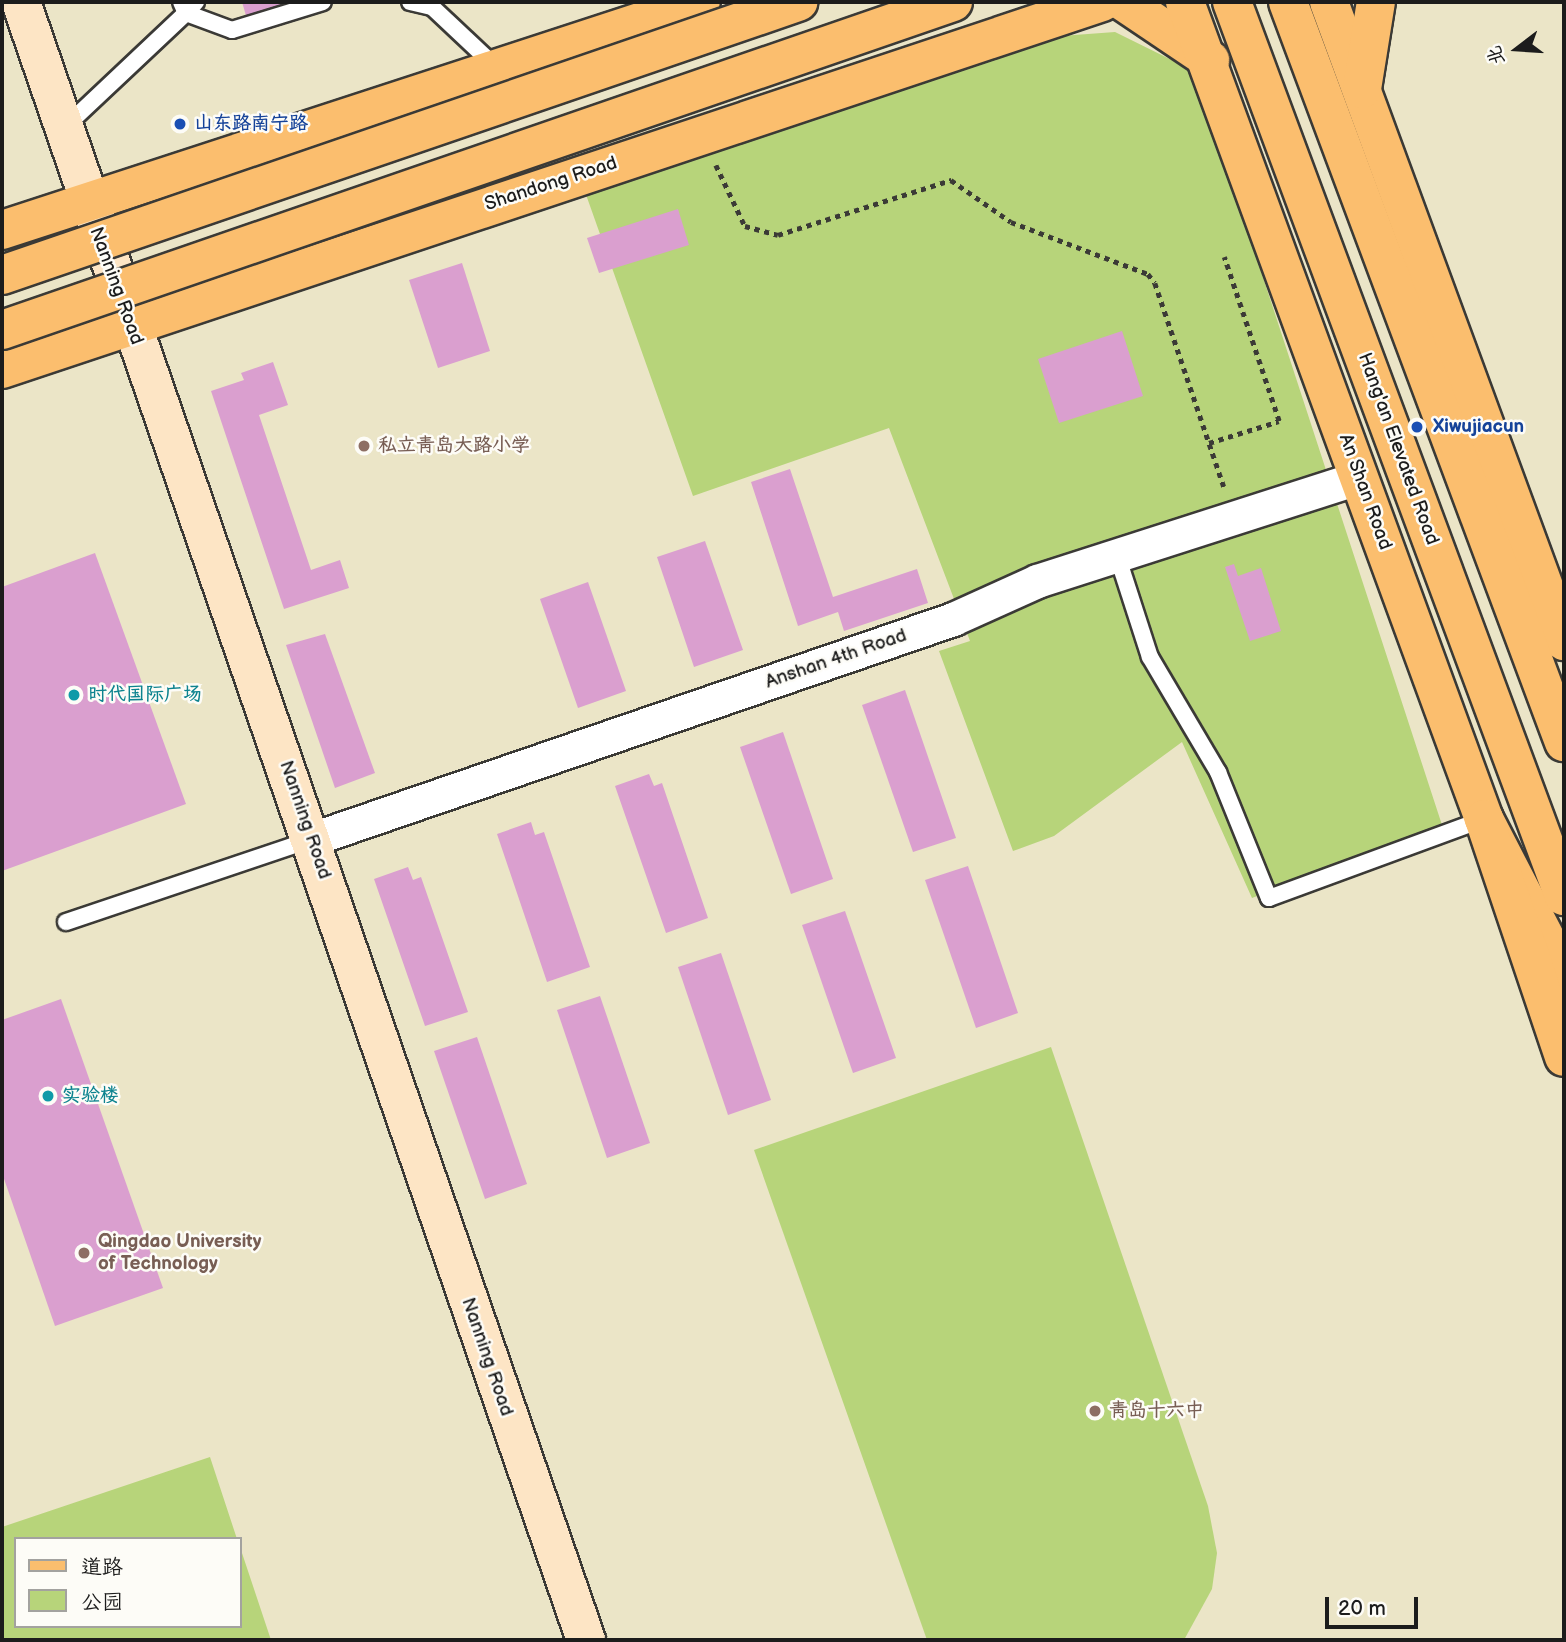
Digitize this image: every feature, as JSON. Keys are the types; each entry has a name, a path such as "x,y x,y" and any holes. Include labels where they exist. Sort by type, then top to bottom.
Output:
{"main road":[{"path":"2,230 499,69 630,13 701,2"},
{"path":"2,275 798,2"},
{"name":"Shandong Road","path":"2,330 953,2"},
{"name":"Shandong Road","path":"2,369 130,323 1102,2"},
{"path":"1124,2 1209,60"},
{"name":"An Shan Road","path":"1185,2 1209,60 1483,819 1564,974"},
{"name":"Hang'an Elevated Road","path":"1226,2 1239,18 1564,895"},
{"path":"1289,2 1564,741"},
{"path":"1329,2 1564,641"},
{"path":"1361,91 1376,2"},
{"path":"1483,819 1564,1057"}],"street":[{"name":"Nanning Road","path":"21,2 86,201 312,839 586,1640"},
{"name":"Anshan 4th Road","path":"312,839 953,620 1037,581 1360,477"}],"lane":[{"path":"63,130 188,6 232,30 323,2"},
{"path":"410,2 431,4 499,69"},
{"path":"1116,555 1150,657 1218,772 1269,898 1483,819"},
{"path":"66,922 312,839"}],"path":[{"path":"702,134 745,226 778,235 951,180 1011,222 1148,274 1235,517"},
{"path":"1209,443 1279,421 1224,257"}],"green space":[{"path":"1115,32 1196,72 1442,825 1252,898 1182,742 1054,836 1013,851 939,651 970,641 889,428 693,496 584,189 1061,36"},
{"path":"1051,1047 1208,1506 1217,1553 1212,1589 1184,1640 927,1640 754,1150"},
{"path":"210,1457 236,1537 14,1537 14,1628 242,1628 242,1553 271,1640 2,1640 2,1527"}],"building":[{"path":"242,2 295,2 247,19"},
{"path":"678,209 689,245 599,273 587,238"},
{"path":"462,263 490,351 438,368 409,280"},
{"path":"1122,331 1143,396 1059,423 1038,359"},
{"path":"273,362 288,405 259,415 311,570 340,560 349,588 284,609 211,391 244,380 241,373"},
{"path":"790,469 833,597 917,569 928,603 844,631 838,612 798,626 751,482"},
{"path":"705,541 743,650 694,667 657,557"},
{"name":"时代国际广场","path":"95,553 186,804 2,871 2,587"},
{"path":"1234,564 1238,576 1261,568 1281,631 1250,641 1225,567"},
{"path":"588,582 626,691 578,708 540,599"},
{"path":"325,634 375,773 335,788 286,645"},
{"path":"905,690 956,838 913,852 862,705"},
{"path":"783,732 833,879 791,894 740,747"},
{"path":"649,774 654,786 662,783 708,918 666,933 615,786"},
{"path":"531,822 535,835 544,832 590,967 547,982 497,834"},
{"path":"968,866 1018,1013 976,1028 925,880"},
{"path":"408,867 413,880 421,877 468,1012 425,1026 374,879"},
{"path":"845,911 896,1058 853,1073 802,925"},
{"path":"721,953 771,1100 728,1115 678,967"},
{"path":"600,996 650,1143 607,1158 557,1010"},
{"name":"实验楼","path":"61,999 163,1288 55,1326 2,1173 2,1020"},
{"path":"477,1037 527,1184 485,1199 434,1051"}],"place":[{"name":"山东路南宁路","path":"180,124"},
{"name":"Xiwujiacun","path":"1417,427"},
{"name":"私立青岛大路小学","path":"364,446"},
{"name":"时代国际广场","path":"74,695"},
{"name":"实验楼","path":"48,1096"},
{"name":"Qingdao University of Technology","path":"84,1253"},
{"name":"青岛十六中","path":"1095,1411"}]}
